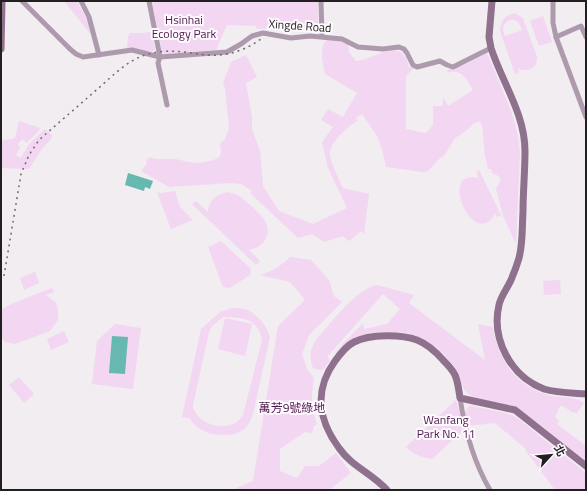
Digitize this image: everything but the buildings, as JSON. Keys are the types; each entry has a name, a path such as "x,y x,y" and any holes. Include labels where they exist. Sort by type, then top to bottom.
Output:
{"street":[{"path":"1,49 2,1"},
{"name":"Xingde Road","path":"22,1 76,54 83,57 132,50 160,57 227,52 258,33 291,38 322,36 342,39 358,47 399,47 404,49 413,65 417,67 440,61 453,67 491,48"},
{"path":"81,1 89,17 99,55"},
{"path":"149,1 160,57 158,63 167,105"},
{"path":"321,1 322,36"},
{"path":"492,1 489,37 491,48 521,122 525,152 519,256 511,280 499,304 497,324 501,345 512,365 519,373 535,384 553,391 586,394"},
{"path":"553,1 553,23 556,37 586,117"},
{"path":"556,37 581,26 586,37"},
{"path":"387,490 379,482 353,463 339,448 322,416 320,402 322,385 328,370 336,359 353,343 375,337 403,337 417,340 441,358 455,374 465,431 470,448 490,490"},
{"path":"460,398 515,410 586,466"}],"green space":[{"path":"64,1 77,1 87,20 92,36"},
{"name":"Hsinhai Ecology Park","path":"152,1 318,1 318,29 257,29 256,26 227,25 216,50 164,54 162,52"},
{"path":"515,13 523,18 537,57 537,61 534,67 528,70 518,68 519,73 515,74 500,31 501,24 504,19 508,15","holes":["510,20 518,22 522,30 505,36 503,31 504,25"]},
{"path":"543,16 552,42 539,46 530,21"},
{"path":"152,32 155,51 127,48 130,33"},
{"path":"328,39 348,44 349,52 356,61 394,50 404,55 407,59 409,67 414,68 406,76 406,129 426,133 433,125 433,106 443,106 443,97 448,106 473,90 463,75 456,72 447,73 448,69 464,65 487,53 508,102 519,140 520,153 516,244 503,216 496,189 500,182 500,178 492,173 491,169 488,169 480,121 473,124 466,131 455,138 444,156 439,159 428,171 423,172 386,167 377,136 362,114 356,118 357,121 344,131 336,140 330,155 333,167 343,188 369,194 364,234 361,231 349,241 343,236 324,242 312,234 298,238 250,193 252,191 241,184 231,183 169,187 141,171 146,165 147,159 150,157 156,159 176,159 197,163 210,161 220,156 220,143 225,139 229,128 225,88 223,83 231,62 246,55 257,77 246,83 252,117 252,129 260,151 263,186 279,211 313,224 347,208 328,168 322,142 333,127 321,120 328,109 343,117 357,93 325,74 322,51 325,42"},
{"path":"19,121 41,128 27,143 22,139 18,144 20,147 16,155 21,158 29,144 45,129 52,135 51,139 42,149 29,169 1,168 1,141 15,138"},
{"path":"479,170 501,215 497,217 495,213 487,223 478,223 470,217 463,206 460,195 461,184 467,178 479,178 476,172"},
{"path":"175,191 180,207 193,220 171,229 157,192 161,193"},
{"path":"227,192 236,194 246,201 258,212 268,228 265,241 258,247 249,250 260,261 256,265 192,204 196,201 208,212 213,199"},
{"path":"221,241 250,268 251,272 250,275 230,288 223,287 208,247"},
{"name":"萬芳9號綠地","path":"290,257 311,260 329,280 334,296 342,302 309,335 302,354 307,369 314,378 312,401 317,424 314,426 312,433 305,432 280,449 280,471 297,478 305,466 319,466 336,453 351,473 329,490 232,490 253,481 278,326 305,300 290,282 260,275 276,268"},
{"path":"35,272 39,283 24,290 20,278"},
{"path":"560,280 561,294 544,295 543,281"},
{"path":"377,285 414,295 409,303 485,360 478,324 493,327 495,339 504,361 519,379 539,392 551,396 572,398 584,403 577,413 560,406 555,417 559,421 557,424 586,446 586,461 519,409 513,406 475,398 470,395 462,386 456,370 450,361 436,348 420,337 401,332 369,333 354,338 334,353 363,323 364,329 387,324 400,309 383,294 327,357 330,360 324,369 320,370 313,368 311,353 312,347 316,340 352,300 369,288"},
{"path":"52,288 54,292 46,295 56,303 58,309 58,320 50,331 15,344 5,342 1,337 1,310 9,305"},
{"path":"232,308 239,308 251,312 265,325 270,337 253,414 248,425 243,430 230,435 206,432 194,424 190,418 182,417 201,329 220,312","holes":["223,317 243,319 253,323 260,333 262,340 243,415 238,421 231,425 217,426 210,424 199,417 193,405 209,332 212,326"]},
{"path":"225,318 252,324 245,356 218,349"},
{"path":"115,324 141,328 133,389 92,384 97,341"},
{"path":"64,331 69,342 51,350 47,339"},
{"path":"19,377 34,394 24,403 9,385"},
{"name":"Wanfang Park No. 11","path":"456,400 460,413 462,431 432,459 418,455 406,447"},
{"path":"472,406 506,413 516,417 586,473 586,490 555,490 525,450 526,449 495,423 468,426 465,412 468,407"}],"shaded area":[{"path":"128,173 153,181 150,189 145,187 144,191 125,185"},
{"path":"112,336 128,337 125,374 109,373"}],"railway":[{"path":"4,276 21,174 29,155 39,140 126,65 141,56 164,51 221,55 236,52 261,39"}]}
